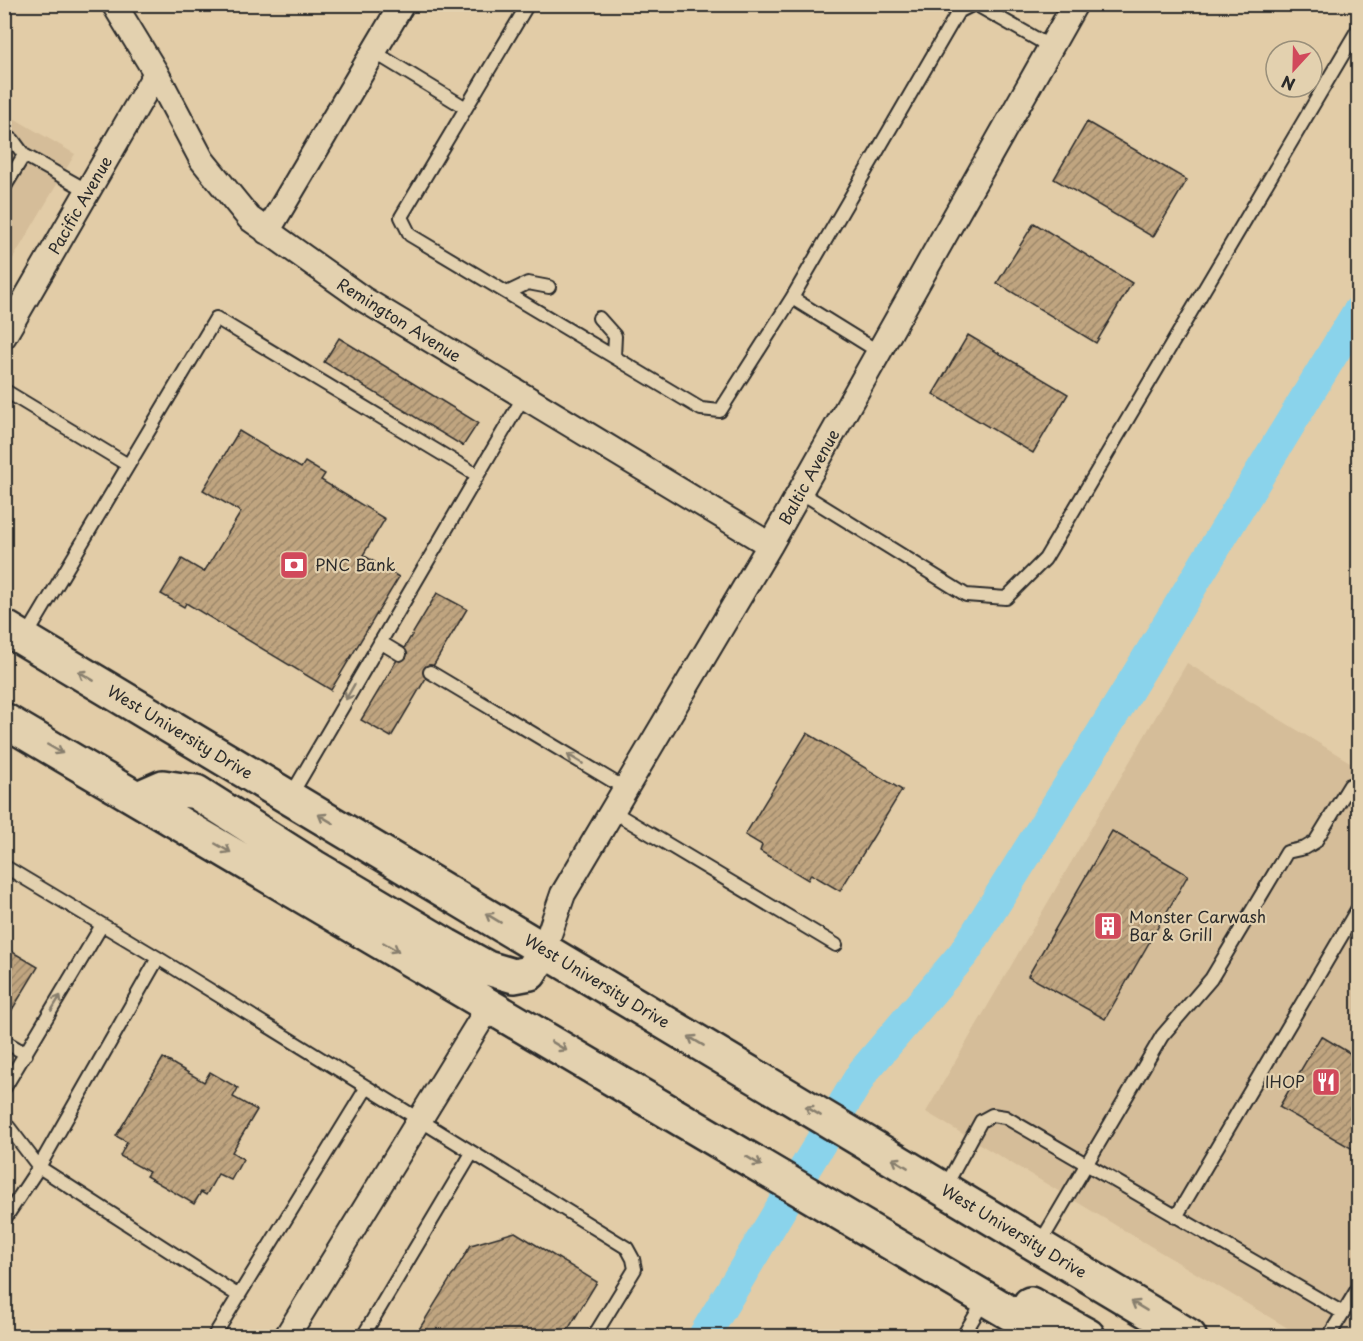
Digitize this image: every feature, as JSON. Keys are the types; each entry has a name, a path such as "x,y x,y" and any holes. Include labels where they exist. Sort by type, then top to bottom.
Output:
{"main road":[{"name":"West University Drive","path":"15,633 1189,1336"},
{"path":"4,720 1049,1336"},
{"path":"138,798 163,788 196,792 406,923 487,968 514,976 530,973 544,949"},
{"path":"853,1219 950,1258 1088,1336"}],"street":[{"path":"267,232 402,4"},
{"name":"Baltic Avenue","path":"544,949 563,894 800,492 1075,4"},
{"name":"Remington Avenue","path":"121,8 202,160 249,218 363,299 770,544"},
{"name":"Pacific Avenue","path":"4,336 156,73"},
{"path":"287,1336 490,1005"}],"lane":[{"path":"528,4 401,217 410,235 701,410 720,411 792,298 958,12 975,4 1051,47"},
{"path":"800,492 966,595 1006,598 1045,559 1359,29"},
{"path":"374,52 466,108"},
{"path":"4,135 13,140 24,154 88,191"},
{"path":"4,188 24,154"},
{"path":"507,293 528,283 549,287"},
{"path":"792,298 879,352"},
{"path":"15,633 128,465 216,318 477,475"},
{"path":"599,318 615,336 614,357"},
{"path":"4,390 128,465"},
{"path":"290,797 524,396"},
{"path":"380,642 400,654"},
{"path":"429,672 626,789"},
{"path":"1039,1246 1162,1036 1210,979 1287,852 1305,848 1316,842 1350,785 1359,790"},
{"path":"612,811 837,945"},
{"path":"4,866 158,958 627,1248 635,1269 594,1336"},
{"path":"1176,1217 1359,908"},
{"path":"4,1089 102,925"},
{"path":"4,1221 39,1167 158,958"},
{"path":"4,1041 26,1053"},
{"path":"214,1336 367,1087"},
{"path":"943,1189 981,1121 992,1115 1005,1117 1343,1313"},
{"path":"4,1121 39,1167 239,1296"},
{"path":"363,1336 472,1153"},
{"path":"1329,1336 1359,1288"},
{"path":"963,1336 986,1298"}],"shaded area":[{"path":"5,113 75,154 5,272"},
{"path":"1187,663 1358,767 1358,1336 1301,1336 926,1112"}],"building":[{"path":"1087,122 1187,180 1153,237 1054,179"},
{"path":"1034,223 1132,283 1096,343 997,283"},
{"path":"968,335 1068,394 1033,453 933,394"},
{"path":"339,338 478,423 463,446 324,362"},
{"name":"PNC Bank","path":"239,431 301,468 305,462 325,474 321,480 385,519 363,555 399,577 331,690 186,603 184,607 161,594 182,559 204,572 241,512 203,490"},
{"name":"PNC Bank","path":"437,593 467,609 391,737 361,720"},
{"path":"807,733 902,790 840,891 811,874 808,880 760,851 762,845 745,835"},
{"name":"Monster Carwash Bar & Grill","path":"1112,831 1188,875 1105,1019 1028,976"},
{"path":"4,947 38,967 4,1023"},
{"name":"IHOP","path":"1321,1036 1358,1058 1358,1152 1279,1107"},
{"path":"163,1058 204,1082 210,1072 238,1088 233,1097 257,1110 232,1152 243,1159 231,1180 218,1174 206,1195 201,1192 194,1204 146,1176 149,1172 120,1156 127,1142 116,1136"},
{"path":"515,1232 597,1282 564,1336 415,1336 471,1245"}],"waterway":[{"path":"704,1336 863,1072 964,953 1102,733 1358,312"}],"place":[{"name":"PNC Bank","path":"294,565"},
{"name":"Monster Carwash Bar & Grill","path":"1108,926"},
{"name":"IHOP","path":"1326,1082"}]}
